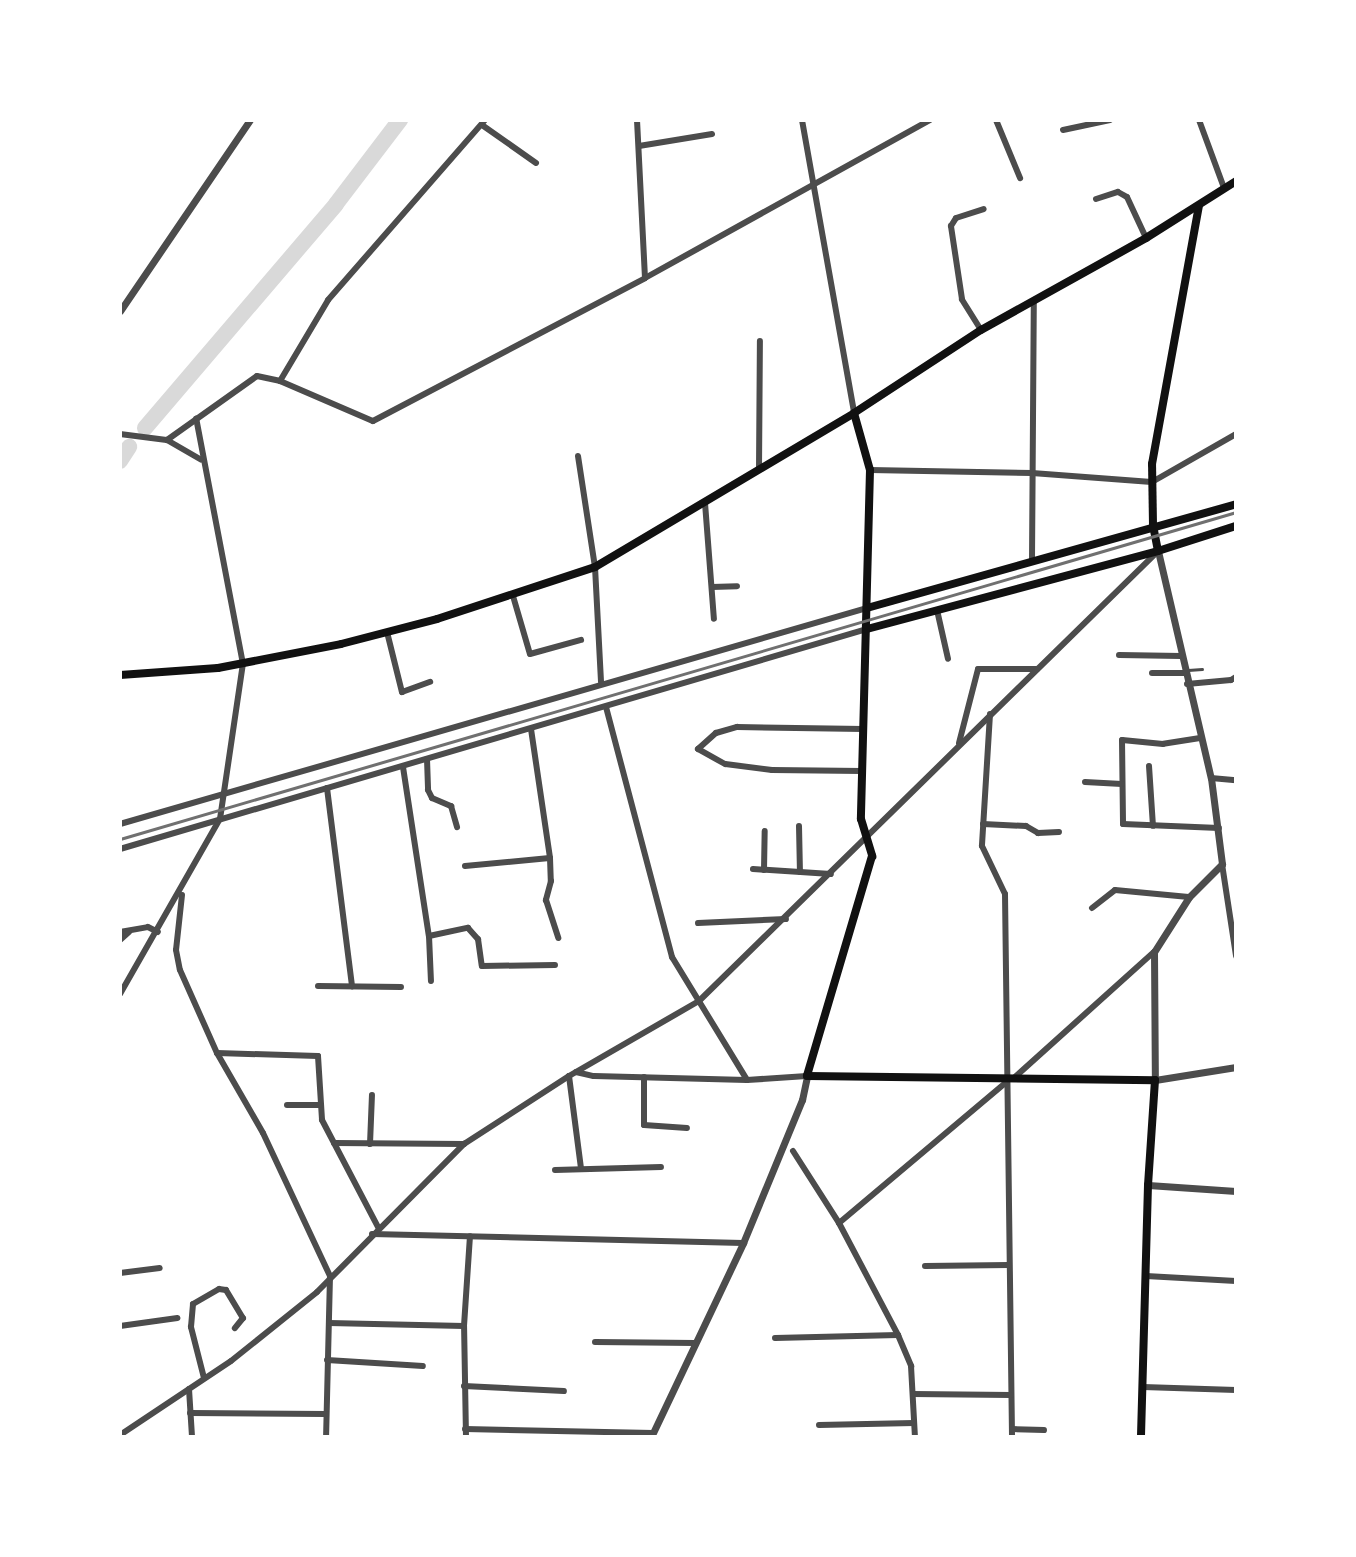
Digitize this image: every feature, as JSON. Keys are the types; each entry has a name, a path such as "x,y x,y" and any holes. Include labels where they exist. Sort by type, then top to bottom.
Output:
{"main road":[{"path":"120,675 243,664 387,632 513,596 595,567 854,413 981,330 1146,238 1236,181"},
{"path":"1158,551 1153,525 1152,464 1199,206"},
{"path":"854,413 870,470 861,819 872,856 807,1076 1155,1080 1148,1185 1141,1437"},
{"path":"867,608 1236,504"},
{"path":"867,629 1158,551 1236,526"}],"street":[{"path":"120,311 250,120"},
{"path":"637,120 645,278"},
{"path":"802,120 854,413"},
{"path":"167,440 257,376 280,381 373,421 645,278 930,120"},
{"path":"996,120 1020,178"},
{"path":"1063,130 1110,120"},
{"path":"1199,120 1224,188"},
{"path":"280,381 328,300 483,122 536,163"},
{"path":"639,146 712,134"},
{"path":"1096,199 1118,192 1127,197 1146,238"},
{"path":"981,330 962,299 951,226 956,218 984,209"},
{"path":"1032,560 1034,302"},
{"path":"759,470 760,341"},
{"path":"120,994 182,891 220,819 243,664 201,460 196,418"},
{"path":"120,434 167,440 201,460"},
{"path":"870,470 1032,473 1152,482 1236,434"},
{"path":"578,456 595,567 601,682"},
{"path":"705,503 714,619"},
{"path":"1158,551 1211,778 1222,864 1234,916 1236,956"},
{"path":"120,1435 189,1389 317,1292 378,1227 464,1144 572,1074 699,1001 1158,551"},
{"path":"712,587 737,586"},
{"path":"513,596 530,654 581,640"},
{"path":"120,824 224,796 601,682 867,608"},
{"path":"937,610 948,659"},
{"path":"120,849 867,629"},
{"path":"387,632 402,692 430,682"},
{"path":"1119,655 1181,656"},
{"path":"959,743 978,669 1037,669"},
{"path":"1152,673 1184,672"},
{"path":"1187,684 1236,677"},
{"path":"606,707 672,957 747,1080"},
{"path":"990,714 982,846 1005,894 1005,1080 1012,1433 1044,1430"},
{"path":"862,771 772,770 725,764 698,749 716,733 737,727 863,729"},
{"path":"531,729 550,858 551,881 546,900 558,938"},
{"path":"1200,738 1163,744 1122,740 1123,824 1219,828"},
{"path":"427,759 428,790 432,798 451,806 457,827"},
{"path":"1149,766 1153,826"},
{"path":"403,767 429,936 431,981"},
{"path":"1211,778 1236,780"},
{"path":"1085,782 1122,784"},
{"path":"327,788 352,986"},
{"path":"983,824 1026,826 1038,833 1059,832"},
{"path":"799,826 800,872"},
{"path":"764,870 765,831"},
{"path":"465,866 550,858"},
{"path":"1015,1077 1154,952 1189,897 1222,864"},
{"path":"753,869 831,874"},
{"path":"1092,908 1115,890 1189,897"},
{"path":"182,891 176,950 180,970 217,1053 263,1133 330,1276 326,1437"},
{"path":"698,923 786,919"},
{"path":"120,932 148,927 158,932"},
{"path":"429,936 468,928 478,939 482,966 555,965"},
{"path":"120,940 129,932"},
{"path":"1154,952 1155,1080 1236,1067"},
{"path":"318,986 401,987"},
{"path":"217,1053 316,1055 320,1060 319,1105 334,1143 378,1227"},
{"path":"470,1236 464,1326 466,1433 652,1435 743,1243 802,1100 807,1076 747,1080 572,1074"},
{"path":"572,1074 581,1168"},
{"path":"644,1077 644,1125 687,1128"},
{"path":"839,1223 1005,1080"},
{"path":"370,1144 372,1095"},
{"path":"287,1105 319,1105"},
{"path":"334,1143 464,1144"},
{"path":"793,1151 839,1223 898,1335 911,1366 915,1437"},
{"path":"555,1170 661,1167"},
{"path":"1148,1185 1236,1191"},
{"path":"372,1234 743,1243"},
{"path":"925,1266 1009,1265"},
{"path":"120,1273 160,1268"},
{"path":"1146,1276 1236,1281"},
{"path":"204,1378 191,1327 193,1304 219,1289 226,1290 243,1318 235,1328"},
{"path":"120,1326 177,1318"},
{"path":"329,1323 464,1326"},
{"path":"775,1338 898,1335"},
{"path":"595,1342 695,1343"},
{"path":"327,1360 423,1366"},
{"path":"464,1386 564,1391"},
{"path":"1143,1387 1236,1390"},
{"path":"189,1389 192,1437"},
{"path":"913,1394 1011,1395"},
{"path":"190,1413 326,1414"},
{"path":"819,1425 914,1423"}],"lane":[{"path":"1184,672 1202,669"}],"waterway":[{"path":"145,428 336,204 400,120"},
{"path":"120,461 129,447"}],"railway":[{"path":"120,839 1236,512"}]}
